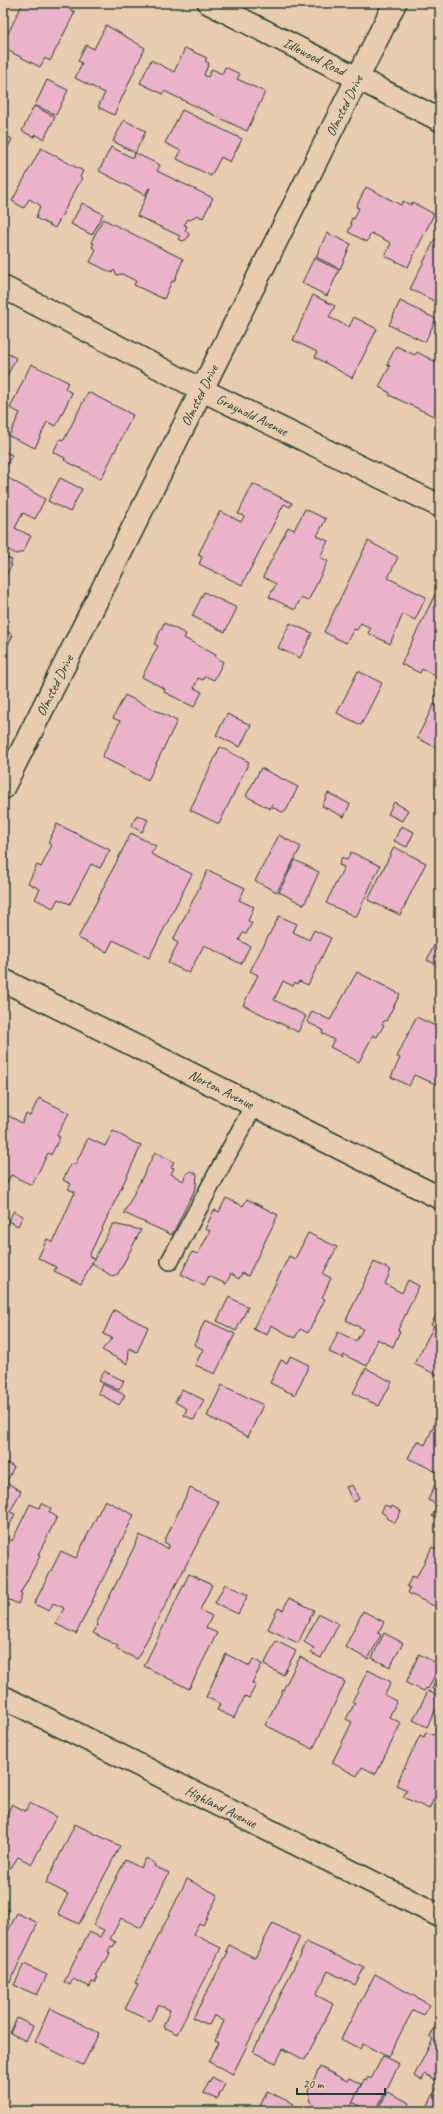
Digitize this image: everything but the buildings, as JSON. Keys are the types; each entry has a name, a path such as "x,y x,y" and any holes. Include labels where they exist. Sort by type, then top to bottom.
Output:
{"street":[{"name":"Idlewood Road","path":"209,3 440,120"},
{"name":"Olmsted Drive","path":"3,788 359,78 395,3"},
{"name":"Graynold Avenue","path":"3,287 202,390 440,506"},
{"name":"Norton Avenue","path":"3,980 440,1198"},
{"name":"Highland Avenue","path":"3,1697 440,1916"}],"lane":[{"path":"170,1261 254,1105"}]}
